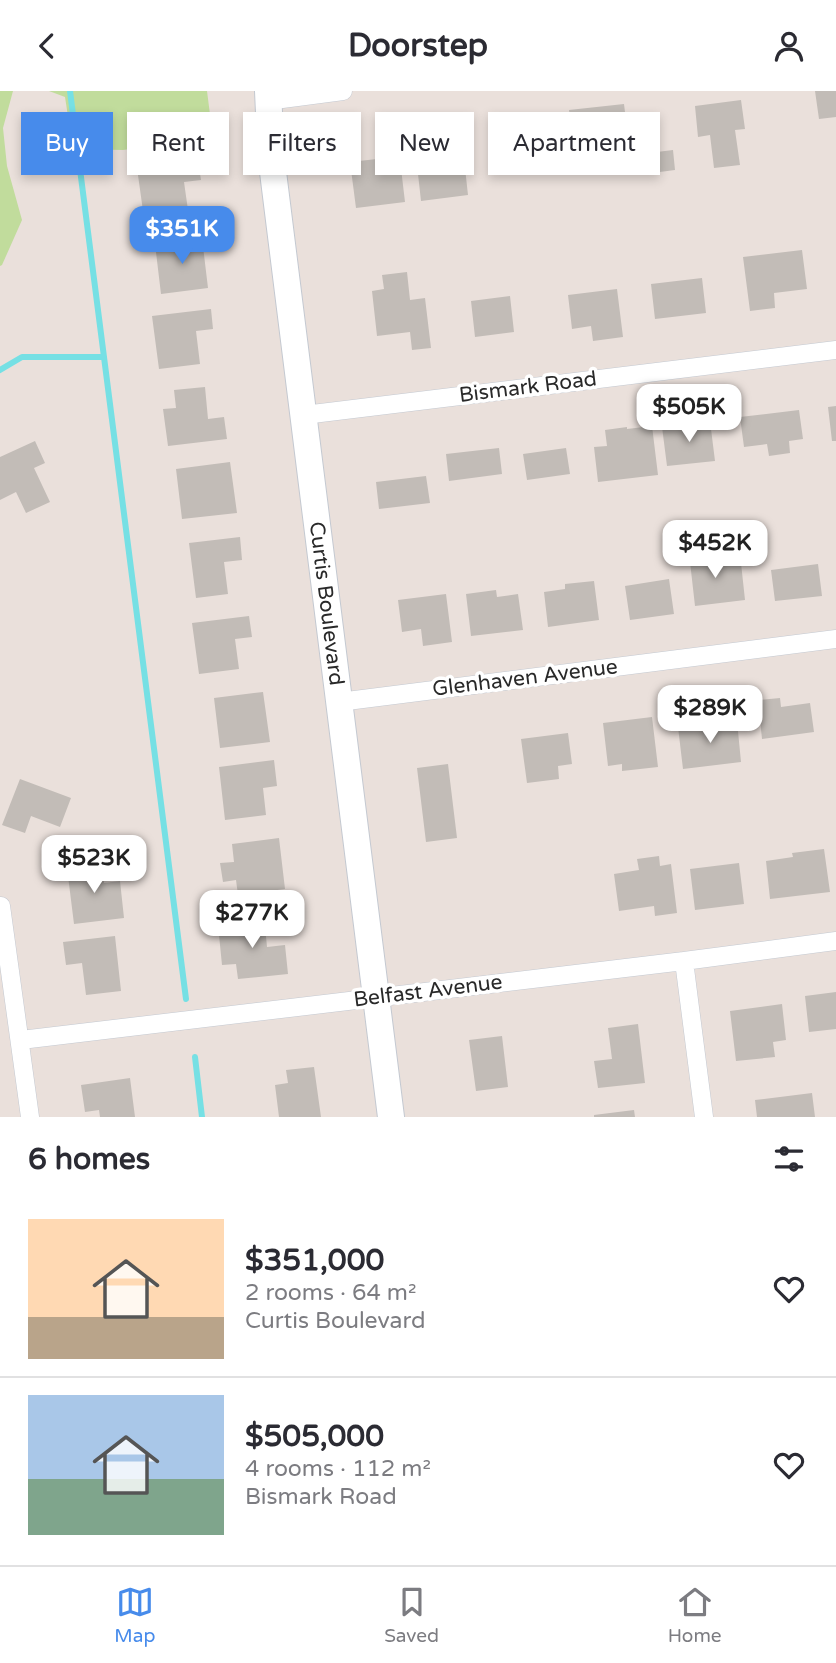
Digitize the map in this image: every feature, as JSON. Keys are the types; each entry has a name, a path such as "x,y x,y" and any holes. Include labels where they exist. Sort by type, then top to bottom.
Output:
{"street":[{"path":"268,96 343,91"},
{"name":"Curtis Boulevard","path":"268,96 271,156 391,1117"},
{"name":"Bismark Road","path":"304,415 836,350"},
{"name":"Glenhaven Avenue","path":"339,702 836,639"},
{"path":"1,906 30,1117"},
{"name":"Belfast Avenue","path":"21,1040 836,941"},
{"path":"684,961 704,1117"}],"green space":[{"path":"0,91 13,91 3,128 7,166 22,220 0,266"},
{"path":"49,91 207,91 210,112 127,112 127,149 113,150 113,112 67,112 65,97"}],"building":[{"path":"815,91 836,91 836,117 819,119"},
{"path":"741,100 745,129 735,130 740,165 714,168 710,135 698,137 695,106"},
{"path":"624,104 625,112 569,112"},
{"path":"673,150 675,170 660,172 660,152"},
{"path":"375,159 375,175 402,175 405,202 356,208 352,175 361,175 361,161"},
{"path":"138,175 200,175 201,180 184,182 189,217 155,221 154,209 143,211"},
{"path":"418,175 466,175 468,195 421,201"},
{"path":"202,238 208,288 161,294 155,244"},
{"path":"802,250 807,289 774,293 775,308 750,311 743,257"},
{"path":"407,272 410,300 425,298 431,348 412,350 410,332 377,336 372,291 384,289 382,275"},
{"path":"702,278 706,313 655,319 651,284"},
{"path":"617,289 623,337 593,341 591,326 572,329 568,295"},
{"path":"510,296 514,332 475,337 471,301"},
{"path":"211,309 213,329 196,331 200,364 159,369 152,316"},
{"path":"205,387 208,419 224,417 227,439 168,446 163,409 176,408 174,390"},
{"path":"836,406 836,441 832,441 828,407"},
{"path":"799,410 803,439 789,441 790,453 769,456 767,444 744,447 740,417"},
{"path":"710,421 715,461 667,466 662,427"},
{"path":"652,426 658,475 598,482 594,447 607,446 605,430"},
{"path":"35,441 45,463 34,468 50,502 26,513 16,492 0,500 0,457"},
{"path":"499,448 502,474 449,481 446,454"},
{"path":"566,448 570,474 527,480 523,454"},
{"path":"230,462 237,513 182,519 176,469"},
{"path":"426,476 430,503 379,509 376,482"},
{"path":"240,537 242,560 224,562 228,594 196,598 189,543"},
{"path":"715,550 717,566 741,563 745,600 695,606 689,553"},
{"path":"818,564 822,596 775,601 771,570"},
{"path":"669,579 674,614 630,620 625,586"},
{"path":"594,581 599,620 548,627 544,592 565,589 565,584"},
{"path":"496,590 497,597 518,594 523,630 471,636 466,594"},
{"path":"446,594 452,642 423,646 421,629 402,632 398,600"},
{"path":"249,616 252,637 235,639 239,669 199,674 192,623"},
{"path":"263,692 270,742 220,748 214,698"},
{"path":"780,698 781,707 810,703 814,732 762,739 758,700"},
{"path":"652,717 658,767 622,771 622,764 608,766 603,723"},
{"path":"737,721 741,762 683,769 678,727"},
{"path":"568,733 572,764 558,766 559,779 527,783 521,739"},
{"path":"274,760 277,786 263,788 266,815 225,820 219,767"},
{"path":"448,764 457,838 426,842 417,768"},
{"path":"20,779 71,798 60,827 31,816 25,833 2,825"},
{"path":"279,838 285,889 238,895 236,880 223,882 220,863 234,862 232,844"},
{"path":"824,849 830,892 770,899 766,861 793,857 792,853"},
{"path":"659,856 660,866 671,864 677,913 655,916 654,906 619,911 614,874 639,870 637,859"},
{"path":"102,863 104,883 120,881 124,918 74,924 67,868"},
{"path":"739,863 744,904 695,910 690,869"},
{"path":"264,916 267,947 285,945 288,974 238,979 236,964 222,965 219,935 232,934 231,919"},
{"path":"115,936 121,991 86,995 82,963 66,965 63,942"},
{"path":"836,992 836,1029 809,1032 805,996"},
{"path":"782,1004 786,1040 773,1042 775,1057 736,1061 730,1011"},
{"path":"638,1024 645,1083 598,1088 594,1061 612,1059 608,1028"},
{"path":"502,1036 508,1087 476,1091 469,1040"},
{"path":"314,1067 321,1117 279,1117 275,1085 288,1083 286,1070"},
{"path":"130,1078 135,1117 100,1117 99,1110 85,1112 81,1085"},
{"path":"812,1093 815,1117 757,1117 755,1100"},
{"path":"634,1110 635,1117 594,1117 594,1115"}],"waterway":[{"path":"70,91 186,999"},
{"path":"0,370 22,357 104,357"},
{"path":"195,1057 202,1117"}]}
